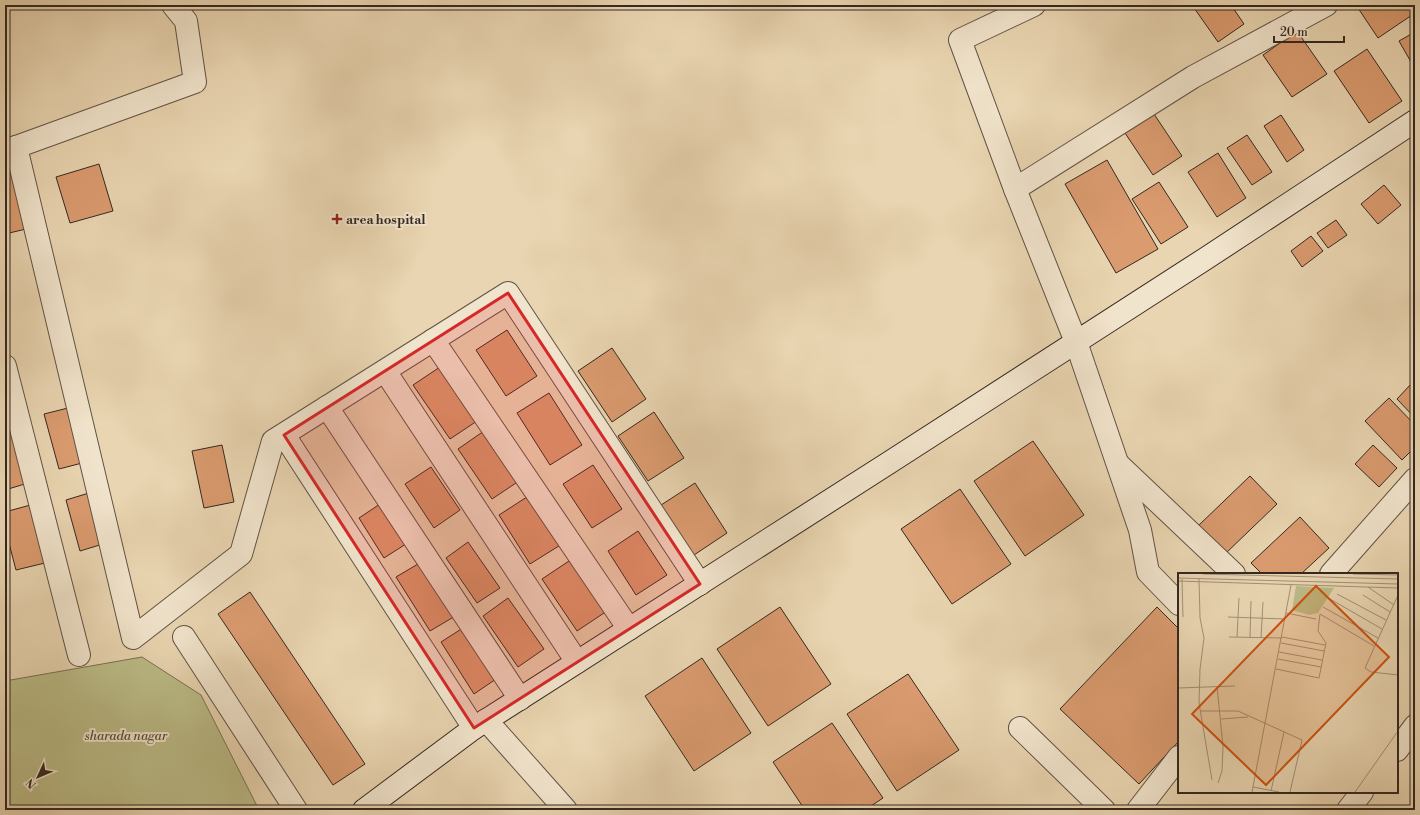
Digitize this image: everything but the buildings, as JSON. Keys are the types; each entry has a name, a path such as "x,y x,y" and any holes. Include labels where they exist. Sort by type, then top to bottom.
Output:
{"street":[{"path":"173,5 186,21 194,82 10,149 133,638 241,554 273,441 508,293 700,584"},
{"path":"1034,5 960,40 1015,189 1076,342 1140,530 1148,572 1178,603"},
{"path":"1015,189 1192,77 1326,5"},
{"path":"364,810 480,724 1212,255 1415,121"},
{"path":"433,340 629,629"},
{"path":"5,366 79,655"},
{"path":"385,371 577,662"},
{"path":"327,407 520,699"},
{"path":"284,435 480,724 566,810"},
{"path":"1117,463 1233,573"},
{"path":"1332,573 1415,479"},
{"path":"184,637 296,810"},
{"path":"1398,749 1415,726"},
{"path":"1020,728 1104,810"},
{"path":"1138,810 1178,758"}],"highlighted area":[{"path":"508,293 700,584 474,728 284,435"}],"green space":[{"name":"sharada nagar","path":"142,657 201,695 259,810 5,810 5,681"}],"place":[{"name":"area hospital","path":"337,219"}]}
